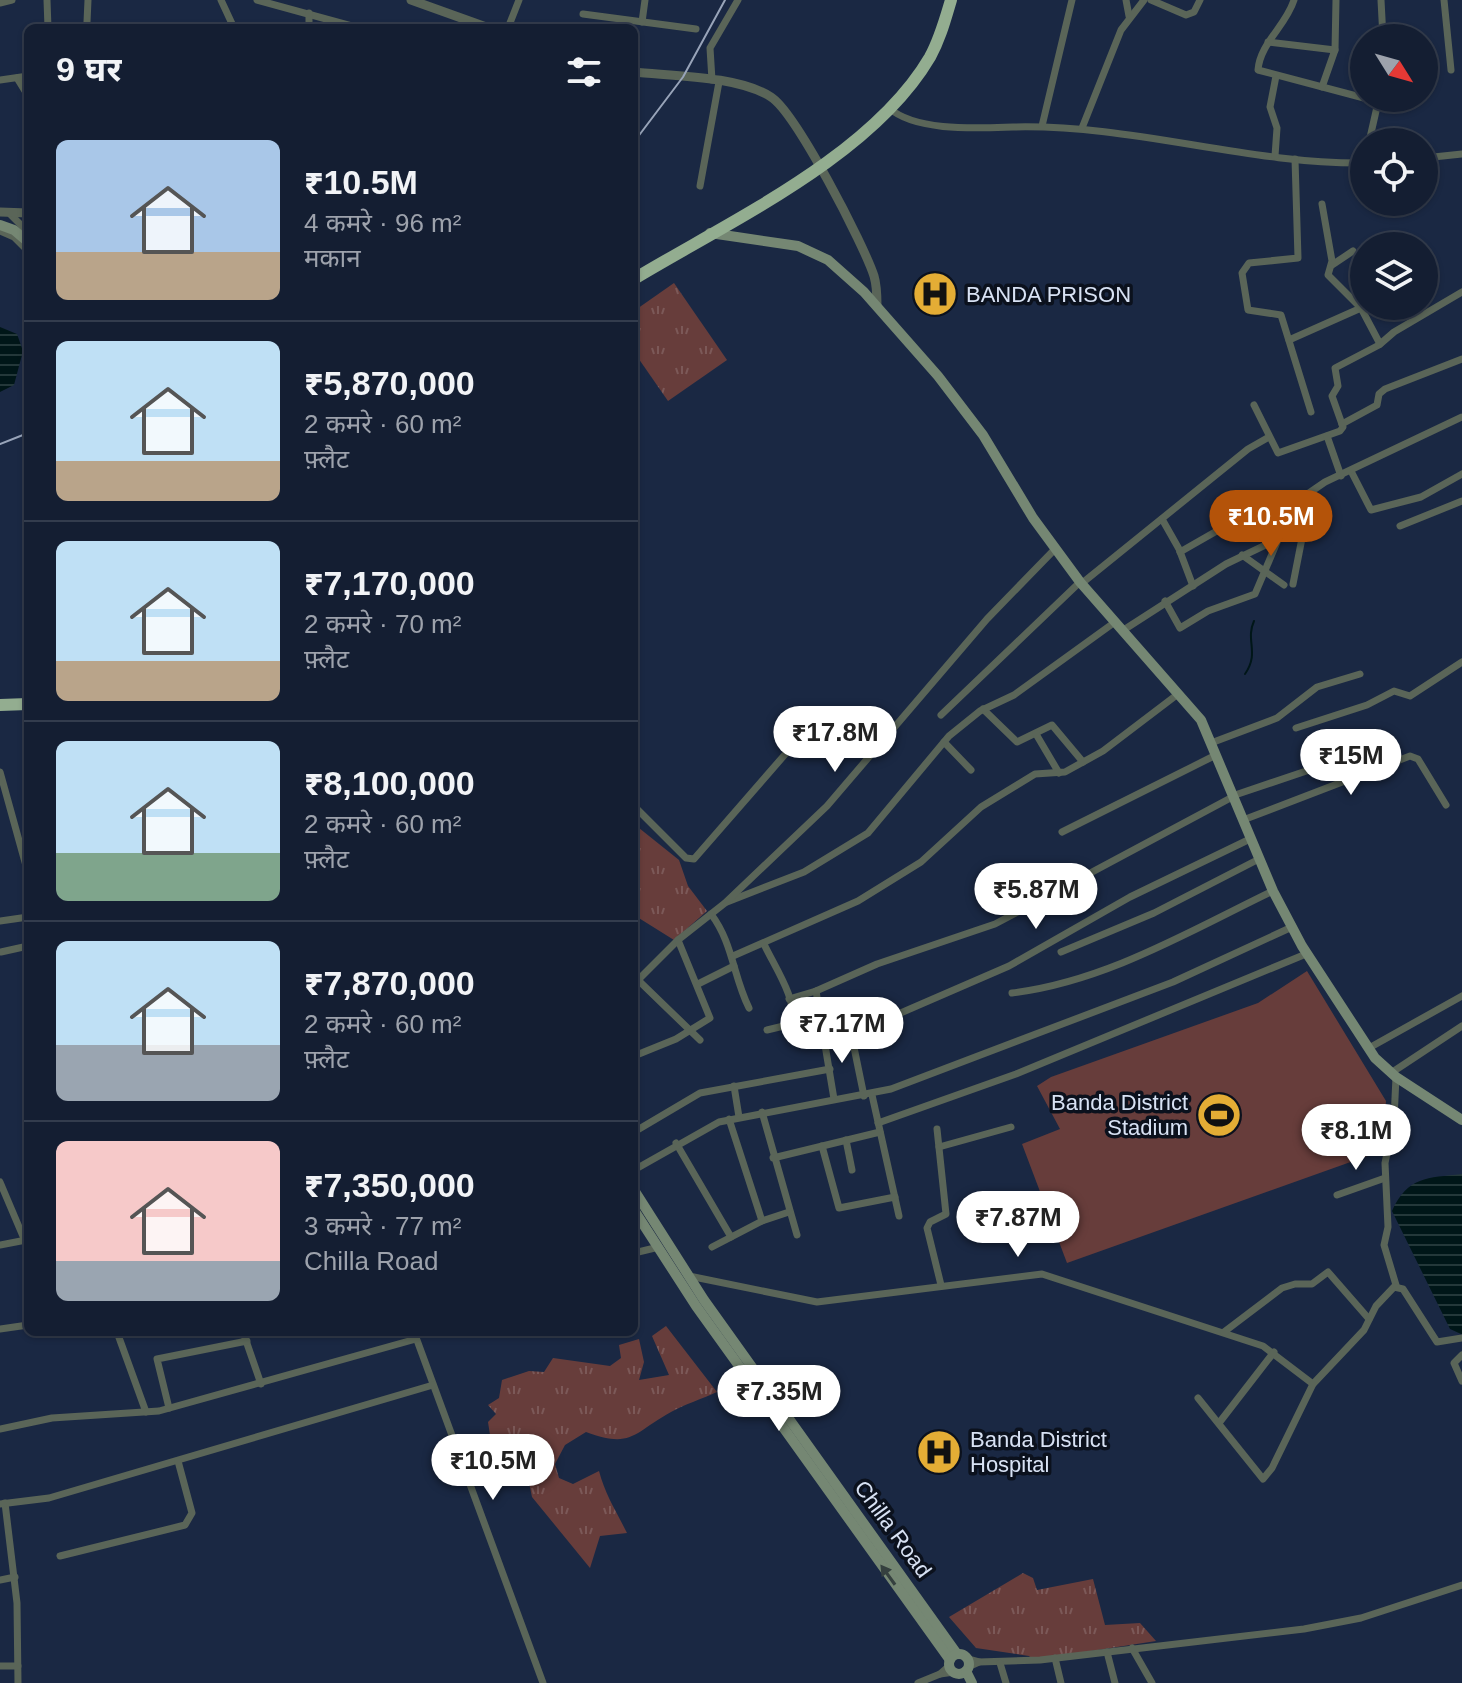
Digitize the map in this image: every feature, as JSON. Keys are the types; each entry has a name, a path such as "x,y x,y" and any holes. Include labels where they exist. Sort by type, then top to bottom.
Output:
{"highway":[{"path":"638,277 819,168 889,108 931,56 951,0"},
{"path":"0,705 24,704"}],"main road":[{"path":"0,228 14,230 24,239"},
{"path":"710,233 774,241 814,252 847,275 959,401 1080,583 1198,715 1273,891 1306,954 1369,1048 1393,1075 1459,1116"},
{"name":"Chilla Road","path":"638,1198 663,1245 689,1276 842,1502"},
{"path":"638,1215 663,1245 972,1683"}],"street":[{"path":"0,3 12,0"},
{"path":"47,0 48,24"},
{"path":"87,22 88,0"},
{"path":"221,0 232,24"},
{"path":"257,0 346,24"},
{"path":"411,0 478,24"},
{"path":"642,22 645,0"},
{"path":"700,186 715,81 710,48 738,0"},
{"path":"1042,126 1072,0"},
{"path":"1126,0 1129,16"},
{"path":"1082,128 1129,16 1144,0"},
{"path":"1151,0 1186,15 1194,12 1200,0"},
{"path":"1294,0 1288,15 1268,42 1257,68 1276,76 1350,94"},
{"path":"1322,87 1335,50 1336,0"},
{"path":"1381,0 1382,24"},
{"path":"1444,0 1451,70"},
{"path":"509,24 517,1"},
{"path":"309,13 309,24"},
{"path":"583,14 696,29"},
{"path":"1268,42 1335,50"},
{"path":"638,72 715,81 774,99 819,168 874,275 877,306"},
{"path":"1275,156 1277,128 1270,107 1276,76"},
{"path":"0,80 24,77"},
{"path":"17,78 24,89"},
{"path":"889,108 904,118 957,127 1082,128 1295,159 1350,161"},
{"path":"1438,157 1462,156"},
{"path":"1295,159 1298,258 1249,263 1242,273 1248,310 1278,312 1311,412"},
{"path":"1322,204 1332,265 1330,278 1350,297"},
{"path":"0,212 24,213"},
{"path":"11,215 24,228"},
{"path":"0,228 24,247"},
{"path":"1332,265 1350,253"},
{"path":"1254,405 1276,451 1281,453 1342,430 1332,396 1338,386 1335,368 1380,344 1394,332 1462,292"},
{"path":"1289,340 1350,313"},
{"path":"1367,320 1380,344"},
{"path":"1342,424 1377,405 1379,394 1385,389 1462,359"},
{"path":"1165,601 1174,622 1184,627 1208,611 1255,594 1266,574 1291,504 1462,417"},
{"path":"1327,436 1341,476"},
{"path":"941,715 1080,583 1248,449 1269,437"},
{"path":"1351,471 1371,510 1421,497 1460,479"},
{"path":"1180,552 1278,496 1284,496 1291,504"},
{"path":"1400,526 1462,501"},
{"path":"1242,555 1266,574 1288,584 1305,523 1289,514"},
{"path":"1162,519 1180,552 1193,586"},
{"path":"725,903 804,872 868,833 944,742 983,709 1014,695 1118,627 1242,555 1278,539"},
{"path":"638,980 678,940 725,903 845,787 987,619 1055,549"},
{"path":"1296,728 1367,705 1394,691 1410,696 1462,662"},
{"path":"1211,743 1277,718 1317,687 1360,674"},
{"path":"733,956 858,901 921,862 951,838 968,817 1035,774 1059,773 1083,762 1122,738 1178,694"},
{"path":"983,709 1014,741 1052,725 1083,762"},
{"path":"638,810 686,858 694,859 815,720"},
{"path":"1036,734 1059,773"},
{"path":"944,742 971,770"},
{"path":"1062,832 1182,769 1216,755"},
{"path":"1243,820 1410,756 1418,759 1446,805"},
{"path":"789,999 816,991 877,964 995,924 1233,797 1333,762"},
{"path":"0,772 24,859"},
{"path":"825,1035 918,1007 1009,966 1130,897 1250,839"},
{"path":"1061,952 1154,913 1259,859"},
{"path":"1012,993 1076,980 1273,891"},
{"path":"711,914 727,937 737,983 749,1008"},
{"path":"0,921 24,918"},
{"path":"638,1167 676,1143 729,1119 868,1095 1059,1028 1173,982 1292,927"},
{"path":"638,1054 676,1039 711,1015 678,940"},
{"path":"764,944 789,999 793,1022 767,1030"},
{"path":"1,952 24,947"},
{"path":"878,1123 1016,1074 1052,1056 1306,954"},
{"path":"698,984 734,966"},
{"path":"638,984 700,1040"},
{"path":"816,991 834,1099"},
{"path":"1369,1048 1462,996"},
{"path":"1462,1026 1393,1075 1385,1178 1388,1227 1384,1245 1396,1285 1437,1342 1462,1338"},
{"path":"850,1028 878,1123 899,1216"},
{"path":"638,1130 700,1093 830,1069"},
{"path":"734,1086 739,1117"},
{"path":"762,1112 797,1235"},
{"path":"729,1119 762,1221"},
{"path":"939,1147 1011,1127"},
{"path":"937,1129 946,1214 930,1222 927,1228 941,1285"},
{"path":"773,1158 880,1132"},
{"path":"846,1140 852,1170"},
{"path":"676,1143 731,1237"},
{"path":"822,1146 839,1208 895,1197"},
{"path":"1337,1195 1385,1178"},
{"path":"0,1182 24,1236"},
{"path":"712,1247 762,1221 789,1212"},
{"path":"0,1245 24,1240"},
{"path":"638,1252 663,1245"},
{"path":"1224,1332 1282,1288 1312,1284 1328,1272 1369,1319"},
{"path":"689,1276 817,1302 1042,1274 1224,1332 1274,1352 1313,1384"},
{"path":"1198,1398 1263,1479 1272,1468 1313,1384 1360,1335 1376,1306 1396,1285"},
{"path":"0,1329 24,1326"},
{"path":"118,1336 146,1412"},
{"path":"245,1336 261,1384"},
{"path":"0,1429 52,1418 169,1408 261,1384 412,1336"},
{"path":"415,1336 543,1683"},
{"path":"169,1408 157,1359 247,1341"},
{"path":"1219,1423 1274,1352"},
{"path":"1462,1355 1454,1363 1462,1381"},
{"path":"18,1683 15,1577 3,1504 43,1500 433,1385"},
{"path":"60,1556 185,1525 192,1513 178,1461"},
{"path":"0,1580 15,1577"},
{"path":"918,1683 961,1667 1304,1629 1361,1618 1462,1585"},
{"path":"1132,1648 1152,1683"},
{"path":"1107,1652 1115,1683"},
{"path":"1055,1658 1061,1683"},
{"path":"1000,1663 1006,1683"},
{"path":"0,1666 18,1666"}],"green space":[{"path":"674,283 727,360 668,401 638,358 638,308"},
{"path":"638,827 679,860 688,886 707,911 674,940 638,918"},
{"name":"Banda District Stadium","path":"1307,971 1386,1101 1383,1140 1373,1154 1067,1263 1022,1144 1060,1129 1037,1086 1051,1077 1258,1003"},
{"path":"666,1326 717,1392 676,1409 632,1436 613,1439 586,1432 565,1445 555,1464 559,1478 573,1484 599,1471 627,1533 600,1536 590,1568 532,1497 524,1459 490,1435 488,1422 496,1414 488,1405 499,1398 502,1380 529,1371 544,1372 553,1358 610,1366 621,1358 619,1345 639,1339 644,1362 639,1380 669,1375 652,1336"},
{"path":"1023,1573 1033,1578 1037,1590 1093,1579 1105,1625 1140,1623 1156,1641 1033,1660 1029,1656 976,1648 949,1617"}],"shaded area":[{"path":"0,327 17,334 23,351 14,385 0,392"},
{"path":"1462,1174 1461,1334 1450,1329 1392,1211 1412,1185 1429,1178"}],"waterway":[{"path":"1245,674 1251,659 1254,621"}],"railway":[{"path":"638,137 683,77 725,0"},
{"path":"0,444 24,435"}],"place":[{"name":"BANDA PRISON","path":"935,294"},
{"name":"Banda District Stadium","path":"1219,1115"},
{"name":"Banda District Hospital","path":"939,1452"}]}
